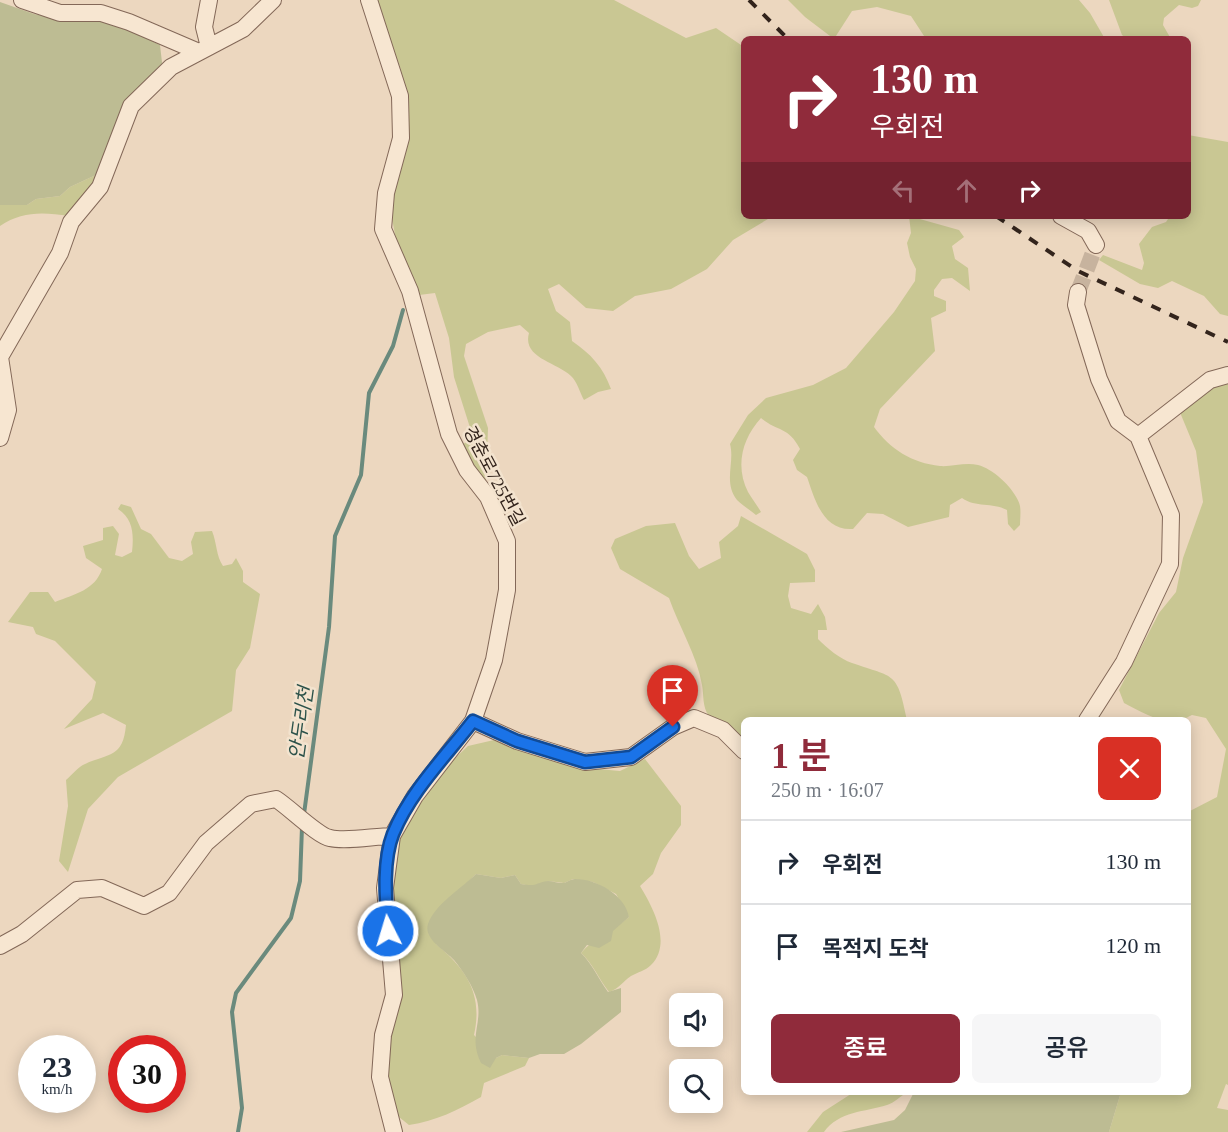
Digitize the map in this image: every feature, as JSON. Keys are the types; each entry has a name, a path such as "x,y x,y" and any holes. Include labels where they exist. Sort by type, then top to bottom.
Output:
{"street":[{"path":"22,0 60,13 101,13 204,50"},
{"path":"204,50 204,27 209,0"},
{"path":"0,438 8,410 0,357 60,254 71,222 100,187 132,106 171,67 243,29 273,0"},
{"name":"경춘로725번길","path":"369,0 400,96 401,138 386,193 383,229 410,291 449,434 467,470 488,496 507,541 505,602 494,660 473,721 415,796 392,836 385,888 394,995 383,1035 380,1077 394,1132"},
{"path":"1066,219 1088,231 1096,245"},
{"path":"1078,292 1076,305 1099,379 1118,421 1138,436 1171,515 1170,564 1124,662 1090,717"},
{"path":"1138,436 1210,380 1228,375"},
{"path":"473,721 517,741 585,762 631,757 673,727 694,718 723,730 741,748"},
{"path":"0,946 22,934 77,890 102,888 144,906 169,893 206,843 251,804 276,799 297,813 314,829 330,838 392,836"}],"shaded area":[{"path":"372,0 614,0 686,38 716,28 741,45 741,219 768,219 733,240 707,269 671,289 635,296 613,311 586,308 559,284 548,289 556,311 570,322 572,341 596,362 611,389 598,392 584,400 571,376 535,354 528,341 529,333 520,325 488,332 466,344 464,356 488,428 486,484 479,478 462,445 473,437 454,377 449,338 435,293 419,295 396,240 391,213 408,101 400,67"},
{"path":"788,0 1079,0 1090,13 1103,36 924,36 911,16 877,7 852,11 836,36 830,36 805,17"},
{"path":"1109,0 1201,0 1198,6 1192,8 1179,5 1164,18 1163,25 1169,36 1122,35"},
{"path":"1191,136 1228,142 1228,316 1220,314 1204,296 1172,281 1158,288 1140,284 1099,260 1103,255 1142,270 1144,263 1139,244 1152,227 1168,219 1191,219"},
{"path":"98,174 100,179 69,216 25,215 0,226 0,205 27,205 36,199 60,196 70,187"},
{"path":"909,219 920,219 959,230 964,237 952,246 955,259 968,268 970,291 952,278 942,279 934,290 934,296 946,301 946,311 931,318 935,351 880,409 874,427 902,454 920,462 940,466 973,464 991,471 1009,487 1018,500 1020,525 1014,531 1008,524 1007,510 973,503 962,498 950,505 949,517 908,527 883,514 867,513 853,529 834,525 817,504 807,477 797,470 793,460 800,449 796,442 787,433 761,418 745,444 741,463 748,492 761,512 756,515 737,500 733,493 730,479 730,444 748,415 766,398 813,385 846,368 894,312 915,281 916,269 907,243 911,233"},
{"path":"1228,383 1228,1085 1226,1084 1217,1108 1228,1110 1228,1132 1109,1132 1120,1095 1191,1095 1191,810 1217,797 1226,749 1206,718 1192,715 1155,717 1124,703 1119,690 1159,613 1176,592 1183,558 1203,502 1196,451 1179,410 1205,388"},
{"path":"121,504 131,507 141,529 151,534 169,558 182,561 193,554 191,542 195,532 212,531 223,566 232,564 236,558 243,571 243,582 260,594 250,648 236,670 232,711 118,777 88,809 68,872 59,861 68,806 66,780 82,765 108,756 118,749 122,743 126,725 103,713 64,729 92,699 96,682 55,641 36,634 33,627 8,622 30,592 48,592 55,602 77,594 95,582 102,569 86,558 83,546 103,540 103,528 113,526 119,534 115,555 122,557 132,552 133,539 130,522 118,509"},
{"path":"741,516 807,554 815,570 815,582 790,583 788,596 791,608 811,614 818,604 825,617 827,630 818,630 818,639 843,659 892,679 897,684 906,717 741,717 741,744 712,720 705,709 700,674 669,598 620,569 611,548 615,539 646,526 675,523 689,556 699,569 721,558 719,542 738,526"},
{"path":"494,740 576,767 620,771 645,759 681,806 681,825 661,853 653,874 640,886 655,914 660,946 651,965 609,992 581,953 591,943 629,917 616,894 593,882 573,879 564,883 548,881 536,887 521,884 515,875 501,878 476,874 461,889 436,944 456,963 470,984 476,1007 474,1035 496,1058 502,1055 529,1058 525,1066 484,1083 481,1097 428,1121 409,1125 394,1113 385,1059 391,898 397,846 407,822 450,763 468,746"},
{"path":"849,1095 903,1095 890,1104 845,1116 830,1125 824,1132 807,1132 823,1112"}],"green space":[{"path":"0,2 34,14 67,21 110,20 160,45 163,71 98,174 70,187 60,196 36,199 27,205 0,205"},
{"path":"476,874 501,878 515,875 521,884 530,885 548,881 562,883 573,879 592,882 616,895 626,909 629,917 613,931 611,941 599,948 587,945 581,953 608,992 621,988 621,1012 581,1044 564,1054 540,1054 529,1058 502,1055 496,1058 490,1068 481,1063 476,1045 478,1008 475,995 461,969 432,940 427,929 436,910"},
{"path":"912,1095 1120,1095 1109,1132 841,1132 894,1120 905,1110"}],"waterway":[{"name":"안두리천","path":"304,814 329,627 335,536 361,475 369,393 393,346 403,310"},
{"name":"안두리천","path":"238,1132 242,1108 232,1012 236,993 291,918 300,881 302,827"}],"tunnel":[{"path":"1078,292 1096,245"}],"railway":[{"path":"749,0 785,36"},
{"path":"1000,219 1078,271 1228,342"}],"route":[{"path":"388,931 385,888 392,836 415,796 473,721 517,741 585,762 631,757 673,727"}]}
